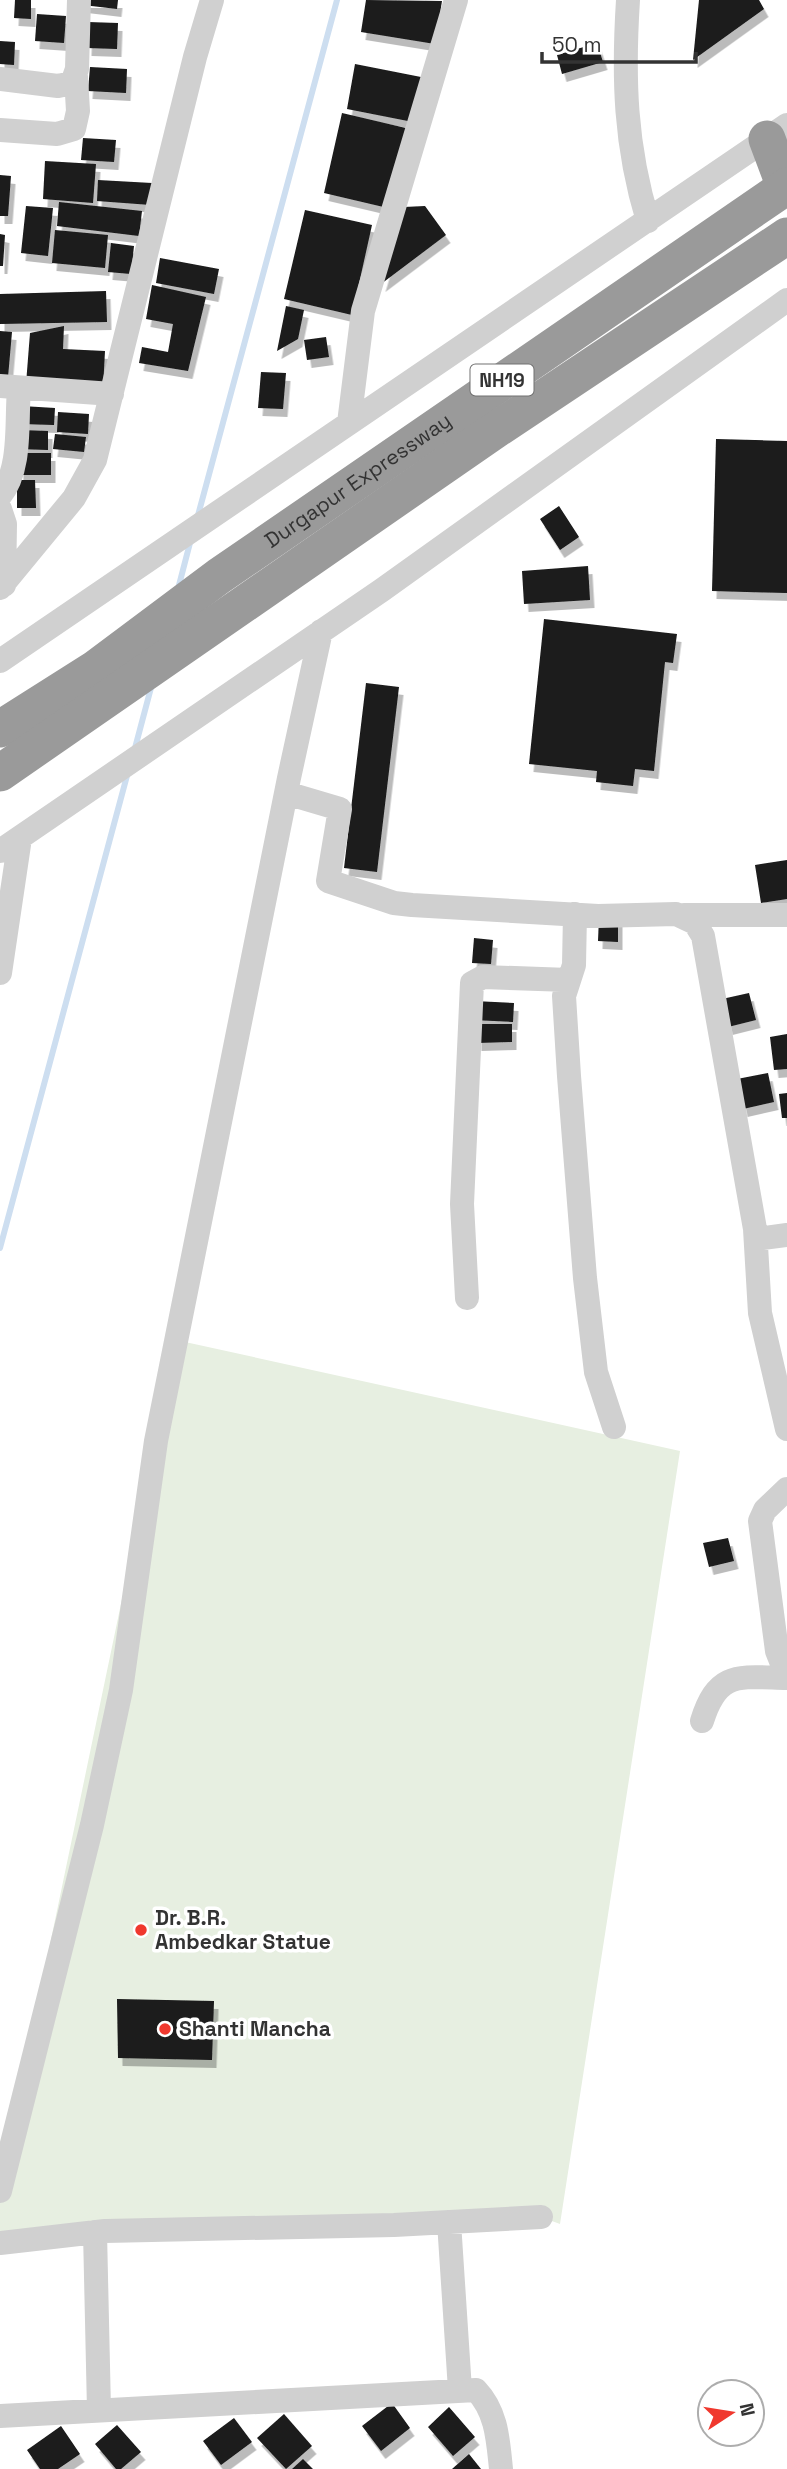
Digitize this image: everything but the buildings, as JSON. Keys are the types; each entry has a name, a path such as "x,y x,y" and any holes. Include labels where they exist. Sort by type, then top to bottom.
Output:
{"highway":[{"path":"777,132 786,186"},
{"name":"Durgapur Expressway","path":"0,729 96,668 219,576 786,186"},
{"name":"Durgapur Expressway","path":"0,772 494,430 787,237"}],"street":[{"path":"0,130 57,134 74,129 78,111 76,78 79,0"},
{"path":"2,586 74,498 89,473 112,394 194,57 212,0"},
{"path":"349,423 363,311 456,0"},
{"path":"628,0 625,52 628,136 634,174 648,221"},
{"path":"0,79 68,86 76,78"},
{"path":"0,661 777,132"},
{"path":"0,973 10,844 104,776 321,631 787,300"},
{"path":"0,496 12,478 10,388 112,394"},
{"path":"0,509 5,524 2,586"},
{"path":"0,2191 92,1825 121,1690 156,1441 321,631"},
{"path":"286,793 340,809 328,881 394,903 575,914 787,915"},
{"path":"575,914 575,951 564,996 565,1016 585,1278 596,1372 614,1427"},
{"path":"684,915 695,923 703,936 756,1239 760,1313 787,1429"},
{"path":"467,1298 462,1204 472,983 483,977 569,980"},
{"path":"756,1239 787,1235"},
{"path":"702,1721 713,1692 726,1681 787,1677 777,1651 760,1521 765,1510 787,1489"},
{"path":"0,2243 95,2232 541,2217"},
{"path":"449,2222 460,2390"},
{"path":"95,2232 99,2410"},
{"path":"0,2416 476,2390 486,2400 495,2424 501,2469"}],"shaded area":[{"path":"176,1340 680,1451 560,2224 541,2217 0,2244 0,2184"}],"waterway":[{"path":"197,519 337,0"},
{"path":"178,589 191,539"},
{"path":"135,748 152,684"},
{"path":"0,1248 128,772"}],"place":[{"name":"Dr. B.R. Ambedkar Statue","path":"141,1930"},
{"name":"Shanti Mancha","path":"165,2029"}]}
